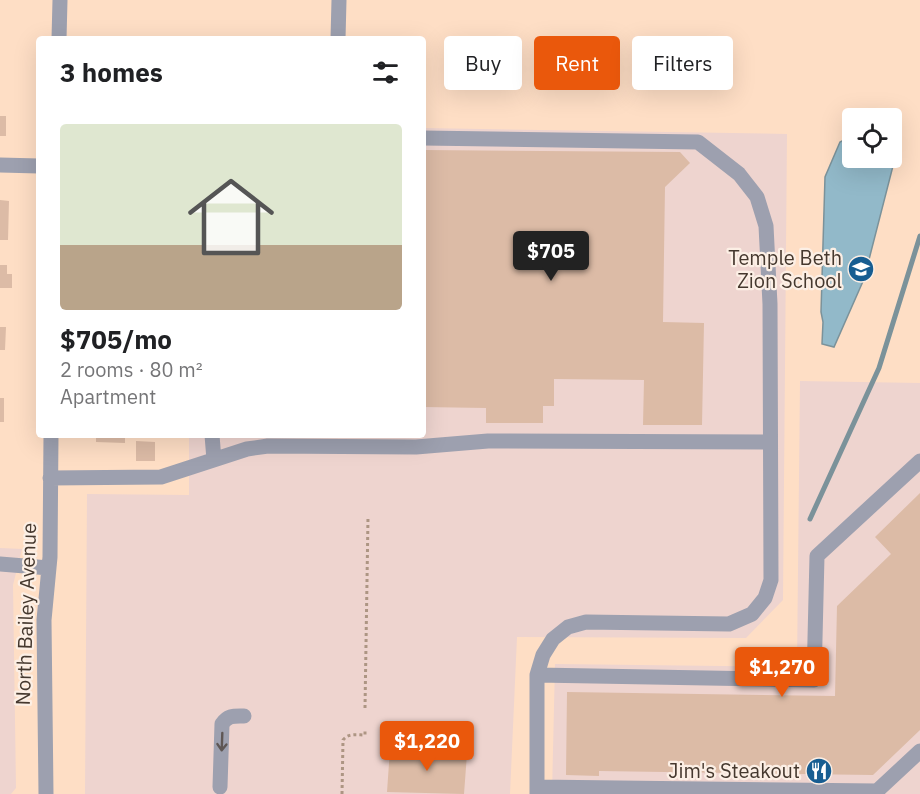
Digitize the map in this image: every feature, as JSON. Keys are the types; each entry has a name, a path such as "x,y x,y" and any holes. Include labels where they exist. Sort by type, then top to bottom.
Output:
{"street":[{"path":"59,36 60,0"},
{"path":"338,36 339,0"},
{"path":"426,138 698,142 739,174 757,197 766,226 770,304 771,580 765,598 752,614 729,624 586,622 568,627 553,639 543,655 537,675 537,790 878,791 920,751"},
{"path":"0,165 36,166"},
{"name":"North Bailey Avenue","path":"46,794 44,620 49,568 51,438"},
{"path":"212,438 213,460"},
{"path":"50,478 161,477 213,460 247,442 268,446 416,447 488,441 770,442"},
{"path":"537,675 813,680 817,556 920,462"},
{"path":"0,564 49,568"},
{"path":"220,787 222,724 226,718 244,716"}],"path":[{"path":"365,708 368,517"},
{"path":"342,794 343,740 350,735 365,735 365,730"}],"shaded area":[{"path":"426,128 787,134 783,600 746,638 517,637 510,794 85,794 87,494 189,495 189,438 426,438"},
{"path":"800,381 920,383 920,794 552,794 555,664 797,667"},
{"path":"0,548 22,549 13,585 16,788 11,794 0,794"}],"water":[{"path":"842,141 842,168 892,168 864,279 834,347 822,344 821,312 825,177"}],"building":[{"path":"0,116 6,116 6,136 0,136"},
{"path":"426,150 680,152 690,163 665,187 663,322 704,323 702,425 643,425 644,380 554,379 554,406 543,406 543,423 486,423 486,408 426,407"},
{"path":"0,200 9,201 8,240 0,240"},
{"path":"0,265 7,265 7,274 12,274 12,288 0,288"},
{"path":"0,327 6,327 5,350 0,350"},
{"path":"0,398 4,398 4,422 0,422"},
{"path":"96,438 125,438 125,443 96,442"},
{"path":"136,441 155,442 155,461 136,461"},
{"path":"920,493 920,730 873,775 599,771 599,776 566,775 567,692 835,696 837,606 891,554 875,537"},
{"path":"390,749 467,754 464,794 387,792"}],"waterway":[{"path":"810,519 879,368 920,236"}],"place":[{"name":"Temple Beth Zion School","path":"861,269"},
{"name":"Jim's Steakout","path":"819,771"}]}
